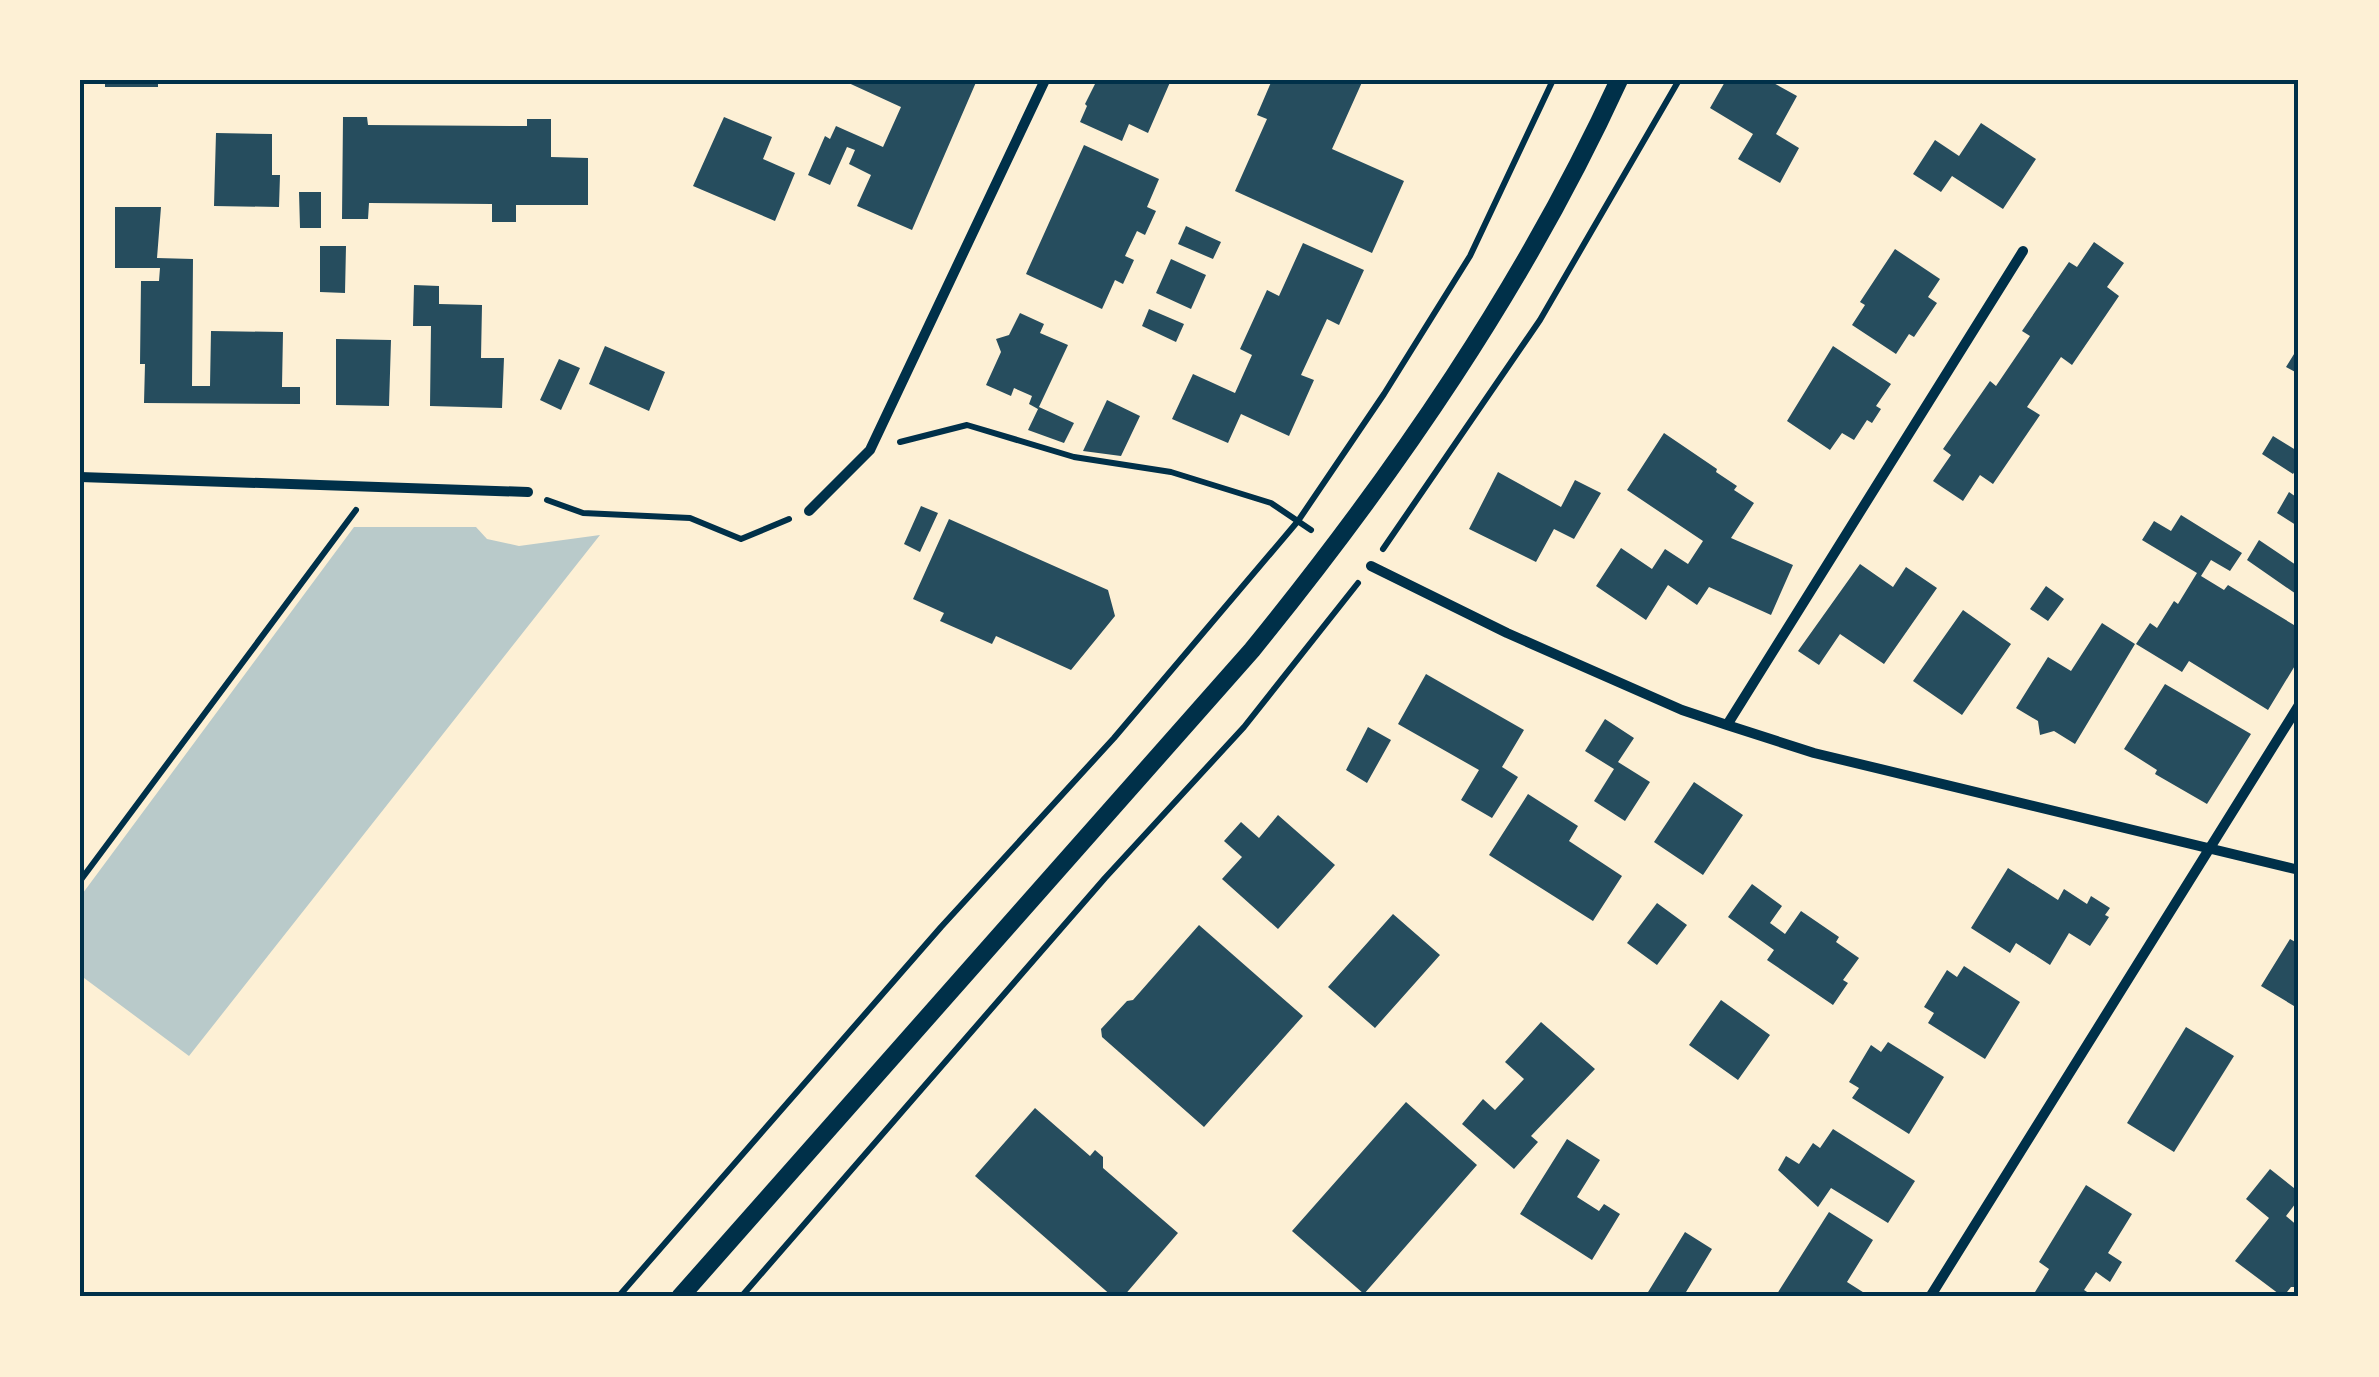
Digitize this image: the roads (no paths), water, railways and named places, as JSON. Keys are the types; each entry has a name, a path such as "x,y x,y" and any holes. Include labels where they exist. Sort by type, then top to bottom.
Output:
{"street":[{"path":"809,510 870,450 1046,80"},
{"path":"680,1297 1252,650 1335,547 1448,390 1546,225 1619,80"},
{"path":"1726,725 2023,250"},
{"path":"80,477 528,492"},
{"path":"1371,566 1507,633 1682,710 1726,725 1814,753 2299,870"},
{"path":"1930,1297 2299,705"}]}
